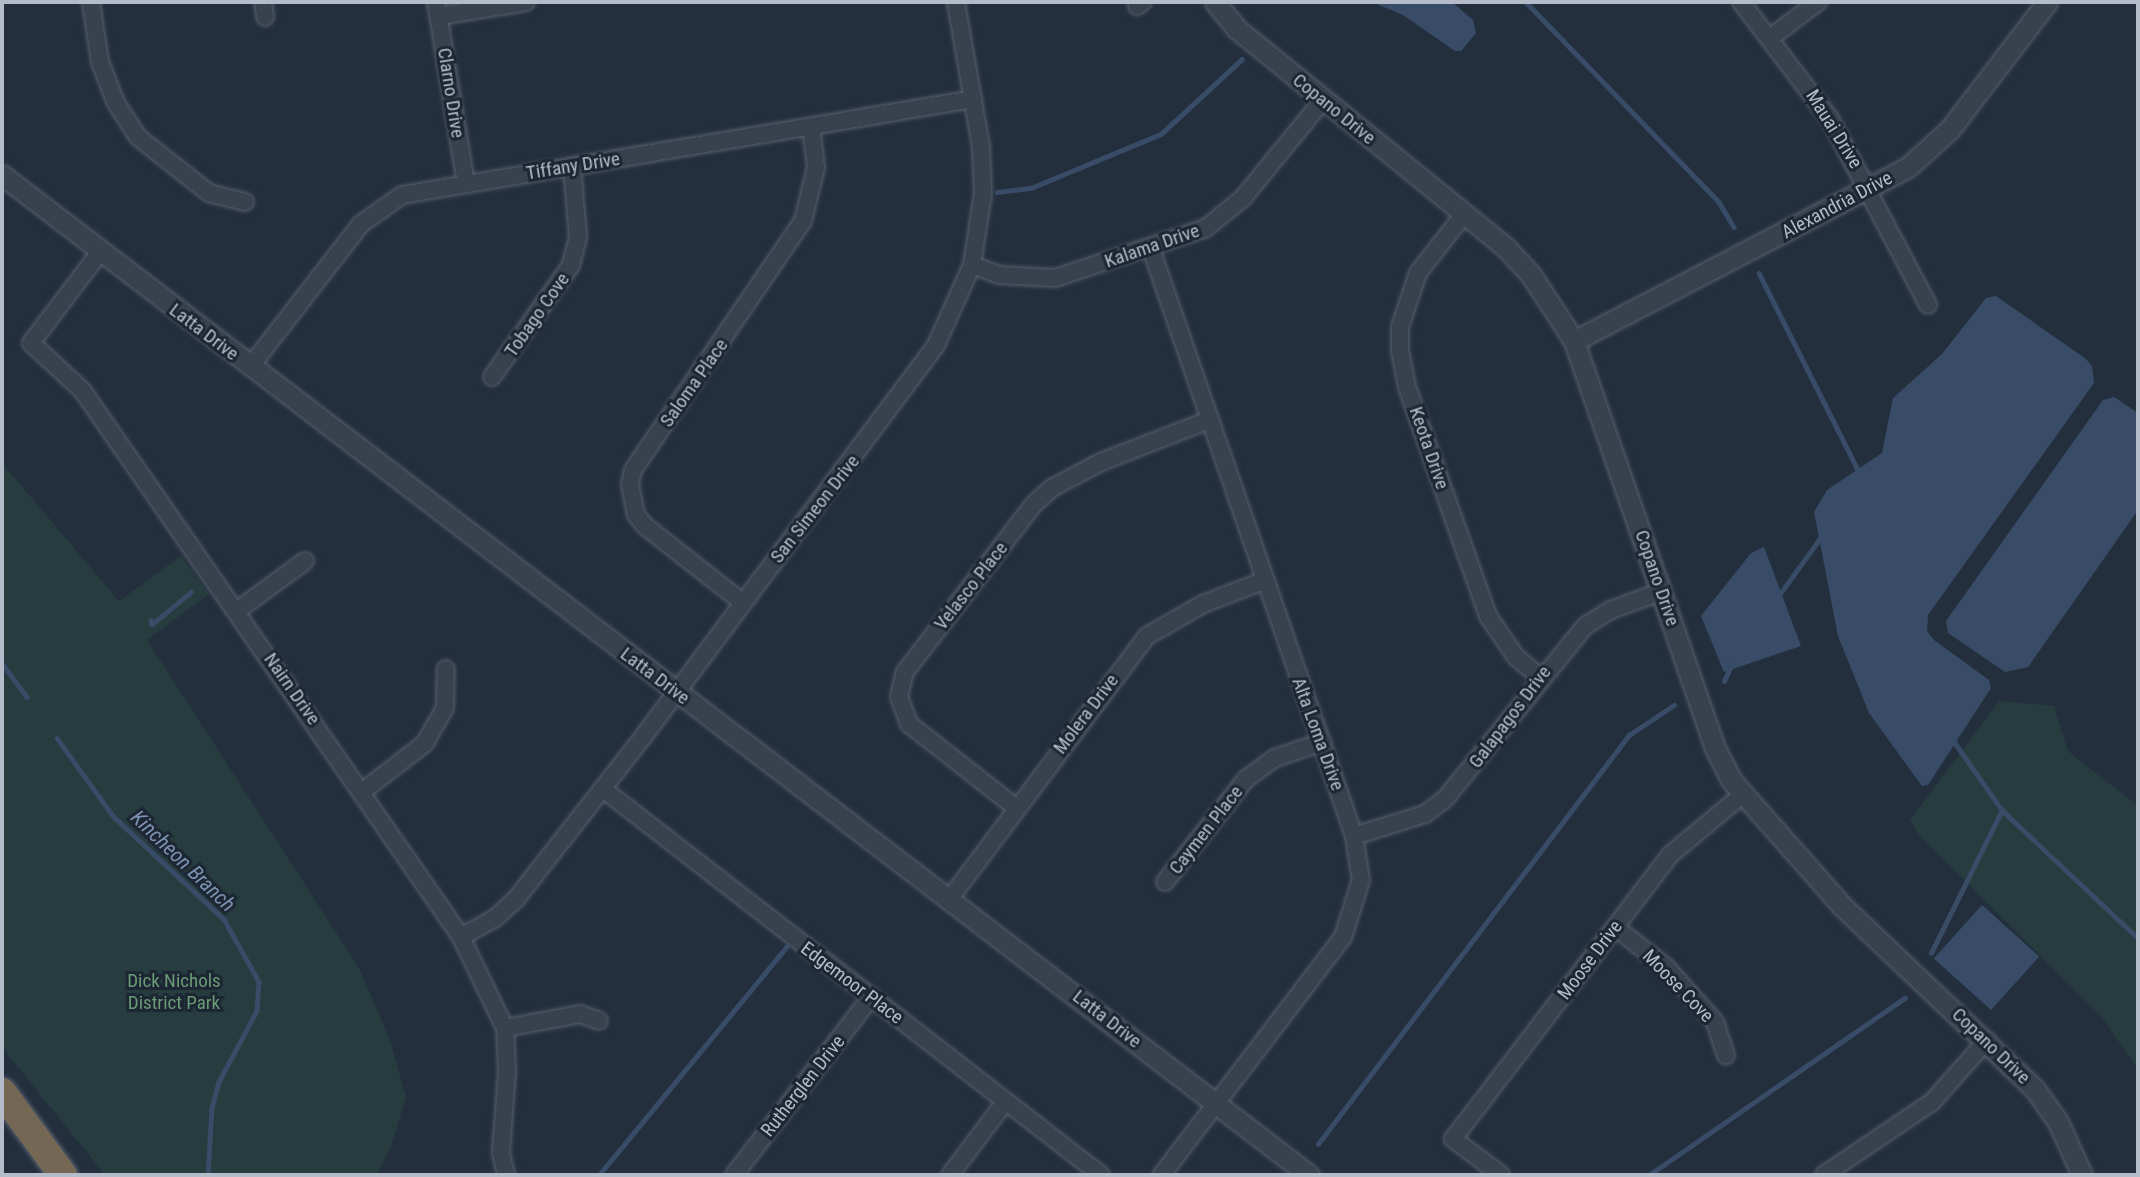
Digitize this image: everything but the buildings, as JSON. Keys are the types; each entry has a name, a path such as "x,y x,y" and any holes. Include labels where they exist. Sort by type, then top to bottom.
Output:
{"highway":[{"path":"2,1092 62,1175"}],"street":[{"path":"91,2 100,62 116,103 138,137 209,193 245,202"},
{"path":"437,9 526,2"},
{"name":"San Simeon Drive","path":"461,937 494,919 516,899 603,789 922,368 972,265 983,193 973,99 956,2"},
{"name":"Copano Drive","path":"1215,2 1237,29 1322,101 1465,214 1531,275 1574,341 1715,748 1742,795 1880,944 1987,1040 2048,1107 2082,1175"},
{"name":"Mauai Drive","path":"1741,2 1829,119 1928,305"},
{"path":"1770,38 1818,2"},
{"name":"Alexandria Drive","path":"1574,341 1869,190 1908,167 1950,129 2047,2"},
{"name":"Clarno Drive","path":"437,9 466,184"},
{"name":"Tiffany Drive","path":"250,367 361,223 402,195 973,99"},
{"name":"Kalama Drive","path":"972,265 999,275 1055,278 1151,249 1225,215 1322,101"},
{"name":"Saloma Place","path":"742,603 645,526 636,515 630,485 633,470 803,220 816,167 811,127"},
{"name":"Tobago Cove","path":"492,377 571,265 578,237 572,166"},
{"name":"Latta Drive","path":"2,176 676,692 951,897 1309,1175"},
{"name":"Keota Drive","path":"1465,214 1418,273 1400,327 1399,351 1407,387 1488,616 1516,657 1540,677"},
{"name":"Alta Loma Drive","path":"1151,249 1263,581 1354,836 1360,880 1343,936 1162,1175"},
{"name":"Nairn Drive","path":"100,252 31,344 73,378 363,791 461,937 505,1028 507,1071 501,1153 506,1175"},
{"name":"Velasco Place","path":"1015,807 909,724 898,697 905,672 1034,504 1052,488 1101,462 1209,420"},
{"path":"237,610 304,561"},
{"name":"Molera Drive","path":"951,897 1015,807 1147,636 1203,604 1263,581"},
{"name":"Galapagos Drive","path":"1354,836 1425,814 1445,799 1540,677 1585,626 1611,610 1661,591"},
{"path":"363,791 425,743 445,708 446,669"},
{"name":"Caymen Place","path":"1165,881 1244,782 1275,758 1322,742"},
{"name":"Edgemoor Place","path":"603,789 1101,1175"},
{"name":"Moose Drive","path":"1501,1175 1453,1139 1680,844 1742,795"},
{"name":"Moose Cove","path":"1615,927 1666,967 1715,1023 1726,1055"},
{"name":"Rutherglen Drive","path":"734,1175 871,997"},
{"path":"505,1028 580,1014 599,1021"},
{"path":"1824,1175 1932,1102 1987,1040"},
{"path":"950,1175 1006,1102"}],"green space":[{"name":"Dick Nichols District Park","path":"2,463 119,601 181,556 209,594 147,640 359,968 390,1040 406,1097 391,1147 377,1175 105,1175 2,1047"},
{"path":"1999,701 2054,706 2068,751 2138,806 2138,1069 2100,1015 1919,835 1910,820"}],"water":[{"path":"1372,2 1452,2 1473,20 1476,33 1461,51 1455,51 1403,15"},
{"path":"1996,296 2086,359 2092,366 2094,383 1928,615 1927,631 1934,640 1989,680 1991,688 1928,785 1922,786 1869,713 1838,636 1814,512 1827,490 1882,453 1893,398 1942,354 1986,298"},
{"path":"2114,397 2138,413 2138,510 2028,667 2005,672 1948,633 1946,621 2103,400"},
{"path":"1764,547 1801,646 1724,672 1701,616 1751,553"},
{"path":"1982,905 2039,957 1991,1010 1934,959"}],"waterway":[{"path":"1526,2 1719,202 1734,227"},
{"path":"997,192 1031,188 1161,134 1242,59"},
{"path":"1759,273 1860,474"},
{"path":"1779,595 1821,537"},
{"path":"151,620 152,624 191,592"},
{"name":"Kincheon Branch","path":"2,663 27,697"},
{"path":"1724,681 1731,666"},
{"path":"1318,1144 1629,735 1674,705"},
{"name":"Kincheon Branch","path":"57,738 113,816 224,919 259,982 257,1011 219,1082 212,1109 208,1175"},
{"path":"1953,740 2002,810 2138,938"},
{"path":"1931,953 2002,810"},
{"path":"599,1175 786,947"},
{"path":"1649,1175 1905,998"}]}
